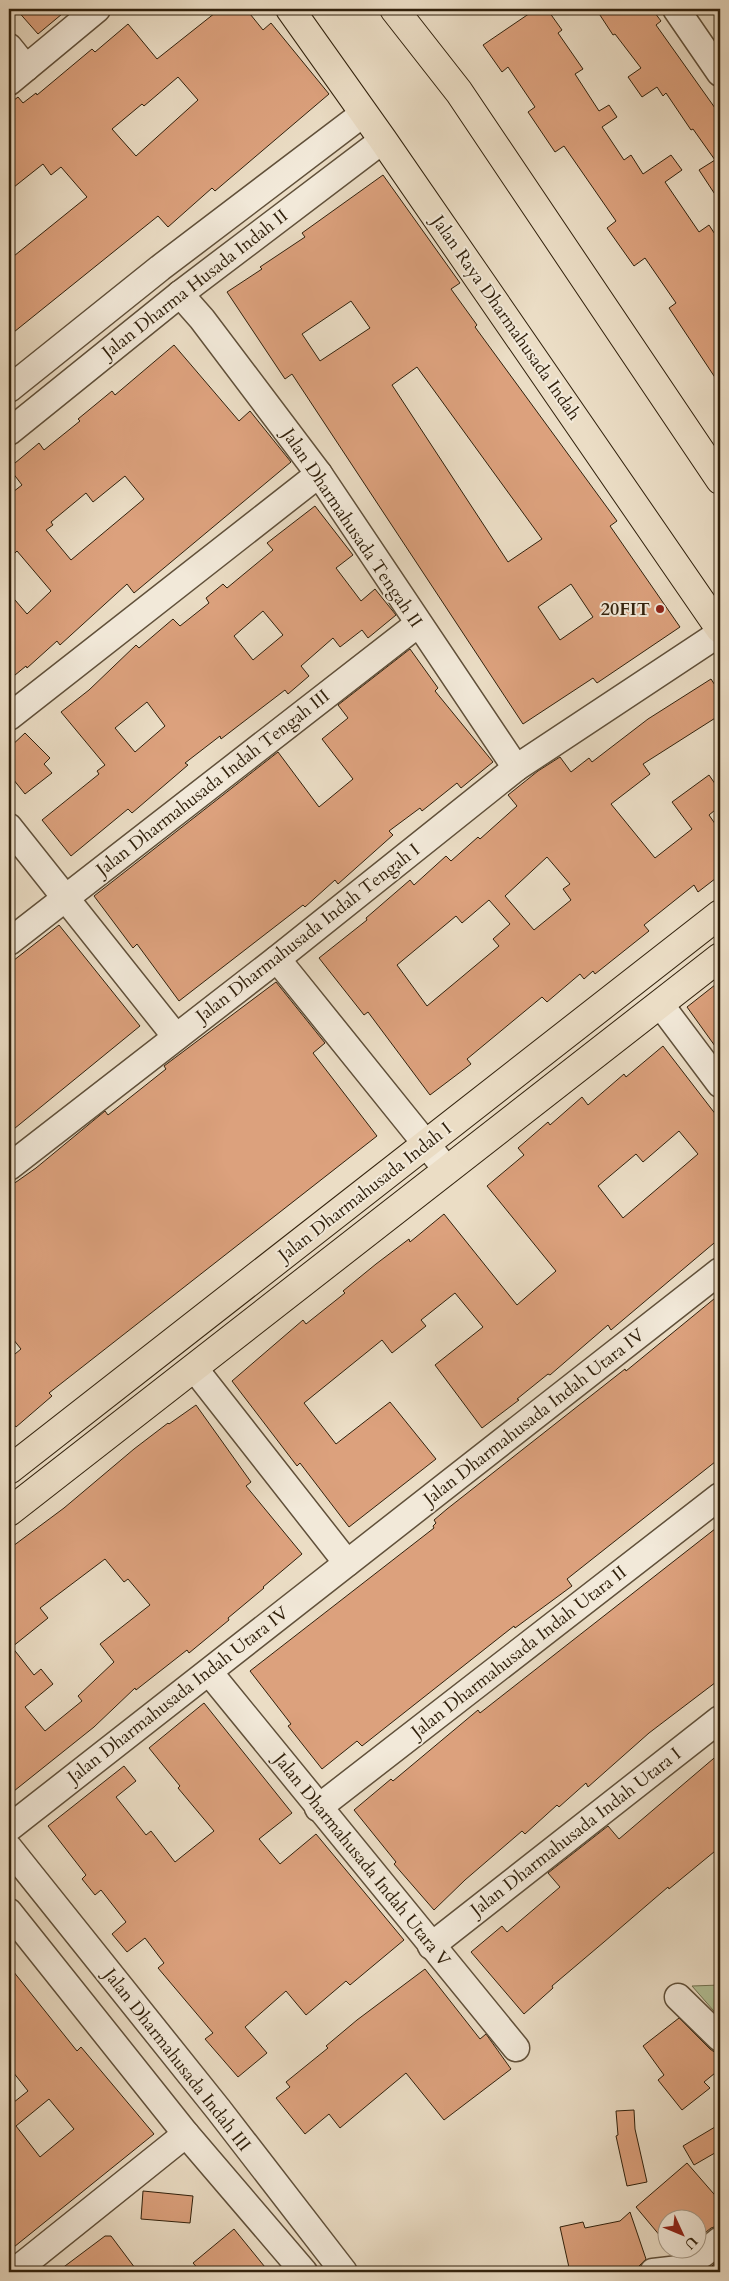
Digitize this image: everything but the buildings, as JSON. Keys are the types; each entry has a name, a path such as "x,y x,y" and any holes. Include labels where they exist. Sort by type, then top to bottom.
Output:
{"main road":[{"name":"Jalan Raya Dharmahusada Indah","path":"290,9 383,140 720,629"},
{"path":"394,9 459,92 720,480"},
{"name":"Jalan Dharmahusada Indah I","path":"10,1468 720,914"},
{"name":"Jalan Dharmahusada Indah I","path":"9,1512 720,957"}],"street":[{"path":"9,47 17,75 97,9"},
{"path":"676,9 720,73"},
{"name":"Jalan Dharma Husada Indah II","path":"9,389 160,268 364,113"},
{"name":"Jalan Dharma Husada Indah II","path":"9,432 180,294 383,140"},
{"name":"Jalan Dharmahusada Tengah II","path":"180,294 202,319 319,474 516,768"},
{"path":"9,717 319,474"},
{"name":"Jalan Dharmahusada Indah Tengah III","path":"9,942 418,624"},
{"name":"Jalan Dharmahusada Indah Tengah I","path":"9,1167 277,959 516,768 720,634"},
{"path":"9,827 176,1036"},
{"path":"277,959 447,1170"},
{"path":"660,1004 720,1084"},
{"name":"Jalan Dharmahusada Indah Utara IV","path":"9,1828 720,1271"},
{"path":"194,1368 347,1563"},
{"name":"Jalan Dharmahusada Indah Utara II","path":"318,1808 720,1496"},
{"name":"Jalan Dharmahusada Indah Utara V","path":"209,1672 318,1808 516,2048"},
{"name":"Jalan Dharmahusada Indah Utara I","path":"431,1946 720,1719"},
{"name":"Jalan Dharmahusada Indah III","path":"9,1848 218,2109 344,2272"},
{"name":"Jalan Dharmahusada Indah III","path":"9,1912 186,2134 304,2272"},
{"path":"678,1997 720,2038"},
{"path":"14,2272 186,2134"},
{"path":"653,2272 679,2269 720,2240"}],"green space":[{"path":"720,1985 720,2018 692,1986"}],"place":[{"name":"20FIT","path":"660,609"}]}
